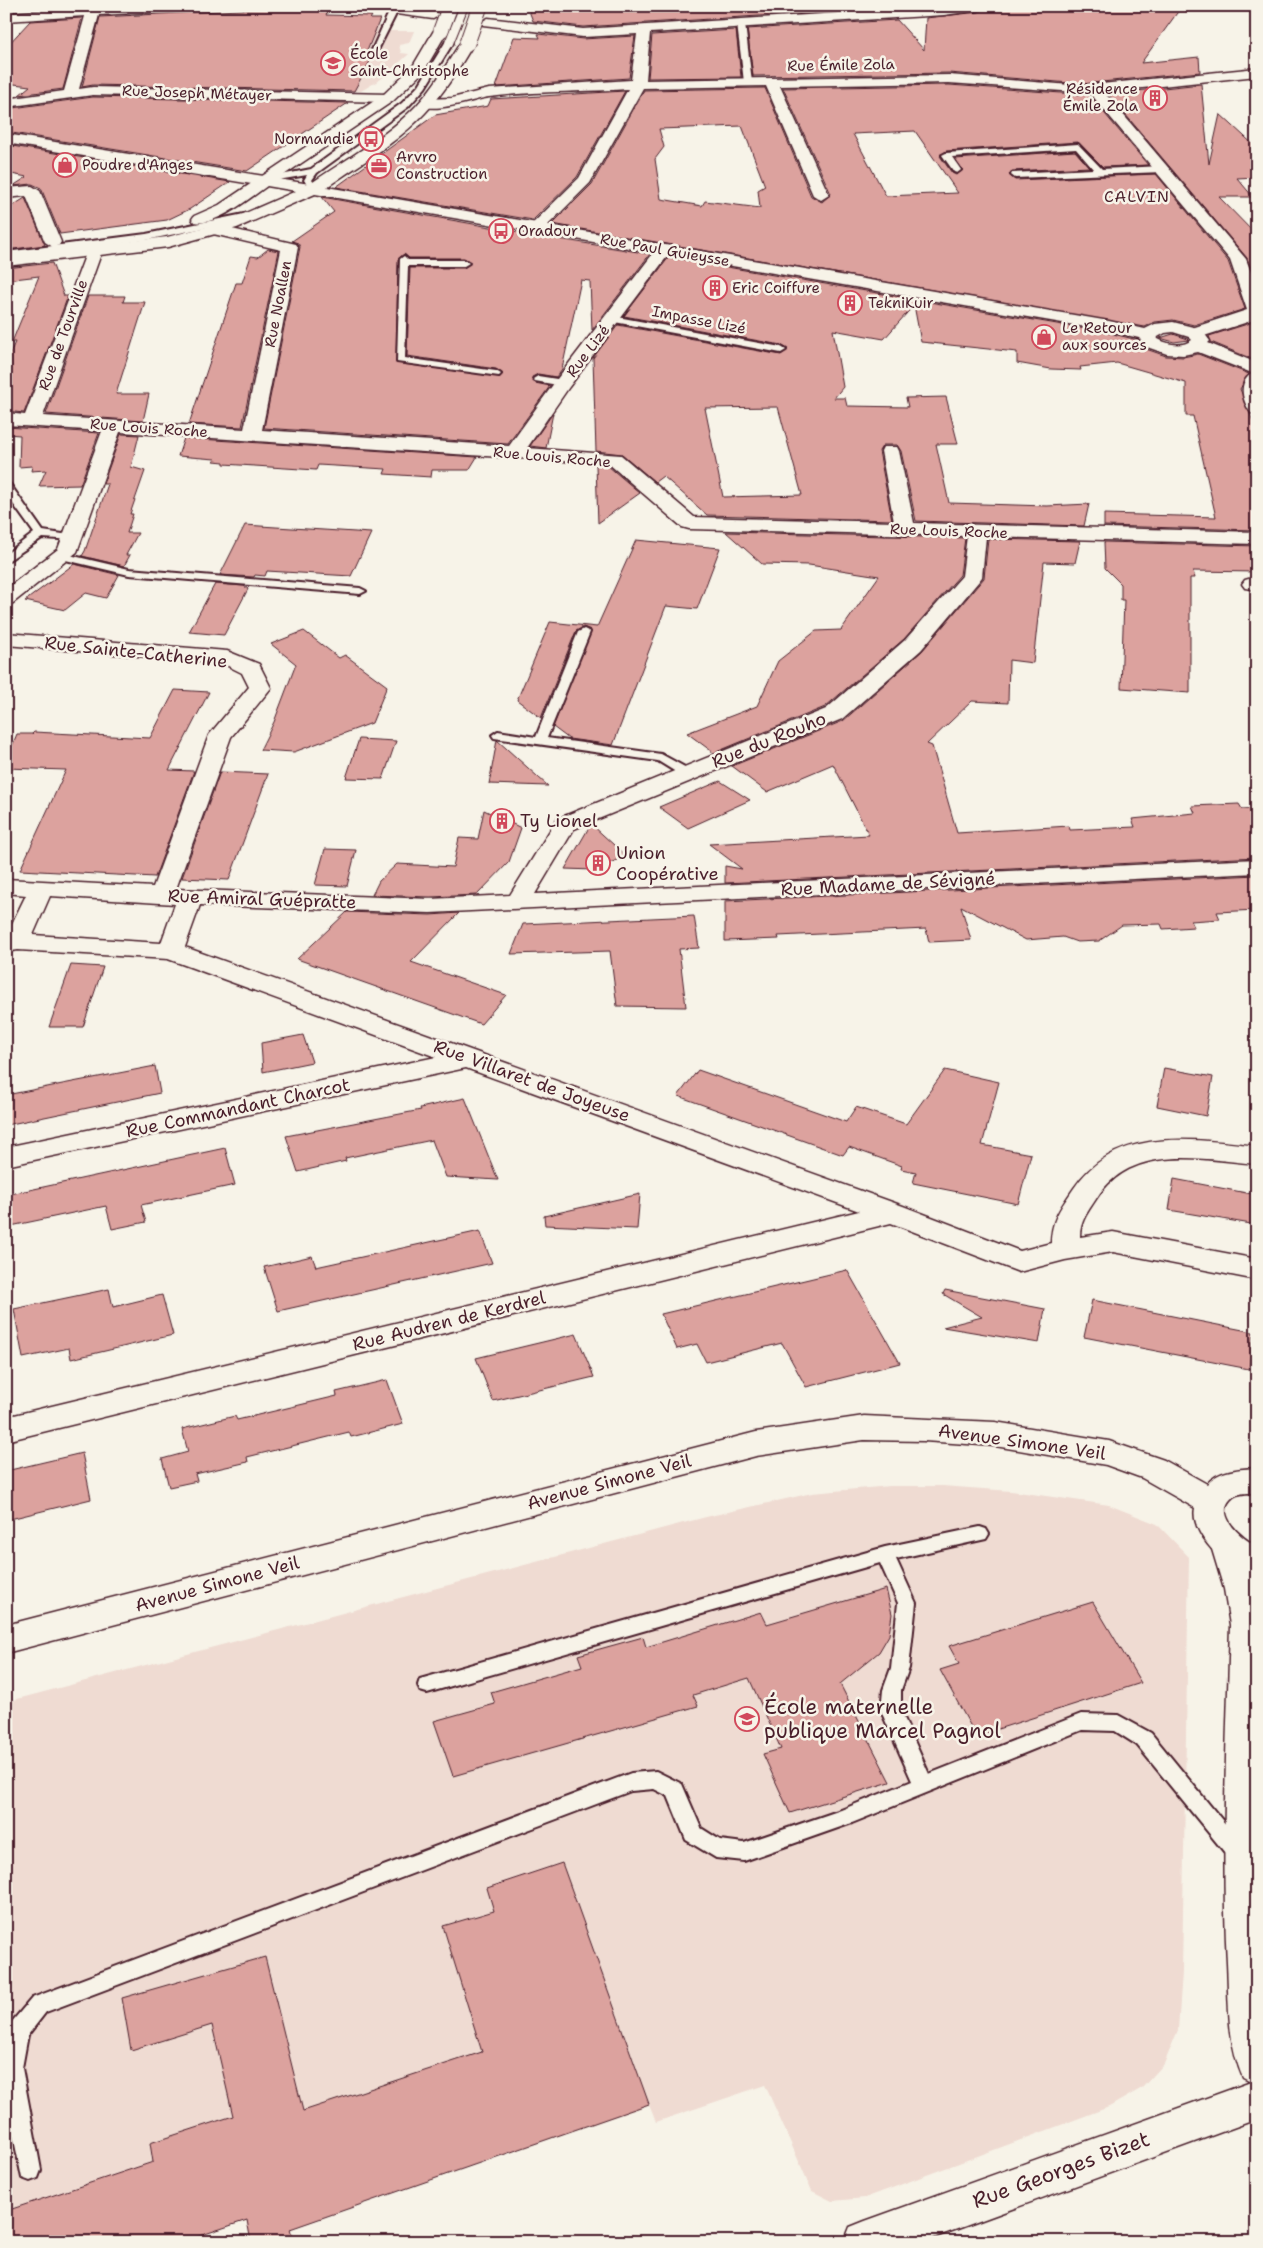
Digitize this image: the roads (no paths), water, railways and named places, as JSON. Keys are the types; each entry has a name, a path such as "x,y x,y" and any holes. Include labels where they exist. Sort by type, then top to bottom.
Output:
{"street":[{"path":"6,16 190,6"},
{"path":"367,6 425,12"},
{"path":"6,248 135,232 194,221 225,208 348,122 388,98 420,68 442,43 450,6"},
{"path":"6,261 168,242 215,230 314,189 397,130 426,103 455,65 467,43 480,6"},
{"path":"488,22 583,33 944,11 979,6"},
{"path":"71,92 93,12"},
{"path":"536,228 585,180 638,84 644,30"},
{"name":"Rue Émile Zola","path":"426,103 452,102 489,93 638,84 949,79 1095,90 1257,72"},
{"path":"771,82 822,195"},
{"name":"Rue Joseph Métayer","path":"6,103 93,90 388,98"},
{"path":"1095,90 1238,259 1256,310 1255,315 1196,339"},
{"name":"Rue Paul Guieysse","path":"6,138 1100,324 1147,335 1148,340 1165,349 1178,350 1196,339"},
{"path":"6,193 32,191 53,242"},
{"name":"Rue Noallen","path":"215,230 290,247 252,435"},
{"name":"Rue Lizé","path":"514,453 563,383 664,250"},
{"name":"Rue de Tourville","path":"32,419 94,251"},
{"path":"1196,339 1257,370"},
{"path":"1257,377 1252,380 1250,389 1257,409"},
{"name":"Rue Louis Roche","path":"6,419 32,419 614,459 689,523 1257,538"},
{"path":"6,599 67,552 113,425"},
{"path":"890,451 905,530"},
{"name":"Rue du Rouho","path":"518,901 565,824 834,714 913,645 972,577 977,532"},
{"name":"Rue Sainte-Catherine","path":"6,639 227,657 251,669 260,688 220,735 162,895"},
{"name":"Rue Madame de Sévigné","path":"518,901 1257,866"},
{"name":"Rue Amiral Guépratte","path":"6,886 190,897 430,906 518,901"},
{"name":"Rue Villaret de Joyeuse","path":"41,888 12,943 170,952 470,1058 893,1213 1019,1262 1065,1250 1113,1242 1257,1270"},
{"path":"170,952 190,897"},
{"name":"Rue Commandant Charcot","path":"6,1157 470,1058"},
{"path":"1065,1250 1065,1221 1098,1175 1116,1163 1148,1152 1190,1150 1257,1155"},
{"name":"Rue Audren de Kerdrel","path":"6,1429 893,1213"},
{"name":"Avenue Simone Veil","path":"6,1639 756,1444 864,1428 981,1433 1109,1453 1153,1469 1212,1502"},
{"path":"1257,1480 1240,1481 1227,1486 1218,1493 1212,1502 1210,1512 1212,1524 1218,1536 1242,1553 1241,1589 1247,1625 1244,1772 1251,1869 1245,1941 1250,2035 1257,2065"},
{"name":"Rue Georges Bizet","path":"865,2242 1257,2099"}],"lane":[{"path":"314,189 308,180 314,171 405,104 422,86 442,43 464,6"},
{"path":"374,50 394,10"},
{"path":"741,24 748,82"},
{"path":"957,170 946,155 1078,146 1100,172"},
{"path":"1015,175 1162,169"},
{"path":"264,181 314,171"},
{"path":"6,255 168,234 250,216"},
{"path":"464,263 404,261 400,360 496,374"},
{"name":"Impasse Lizé","path":"612,319 781,350"},
{"path":"538,380 563,383"},
{"path":"6,486 40,534"},
{"path":"6,559 40,534 72,538"},
{"path":"61,556 129,572 360,591"},
{"path":"540,741 584,632"},
{"path":"498,735 661,758 688,774"},
{"path":"427,1685 885,1554 980,1534"},
{"path":"885,1554 907,1603 900,1668 892,1690 891,1711 924,1785"},
{"path":"30,2170 11,2068 18,2031 39,2005 632,1782 656,1780 675,1790 693,1834 716,1849 744,1852 845,1817 1081,1722 1118,1723 1144,1739 1251,1869"}],"place":[{"name":"École Saint-Christophe","path":"333,63"},
{"name":"Résidence Émile Zola","path":"1155,98"},
{"name":"Normandie","path":"371,139"},
{"name":"Poudre d'Anges","path":"65,165"},
{"name":"Arvro Construction","path":"379,166"},
{"name":"Oradour","path":"501,231"},
{"name":"Eric Coiffure","path":"715,288"},
{"name":"TekniKuir","path":"850,303"},
{"name":"Le Retour aux sources","path":"1044,337"},
{"name":"Ty Lionel","path":"502,821"},
{"name":"Union Coopérative","path":"598,863"},
{"name":"École maternelle publique Marcel Pagnol","path":"747,1719"}],"district":[{"name":"CALVIN","path":"1137,196"}]}
